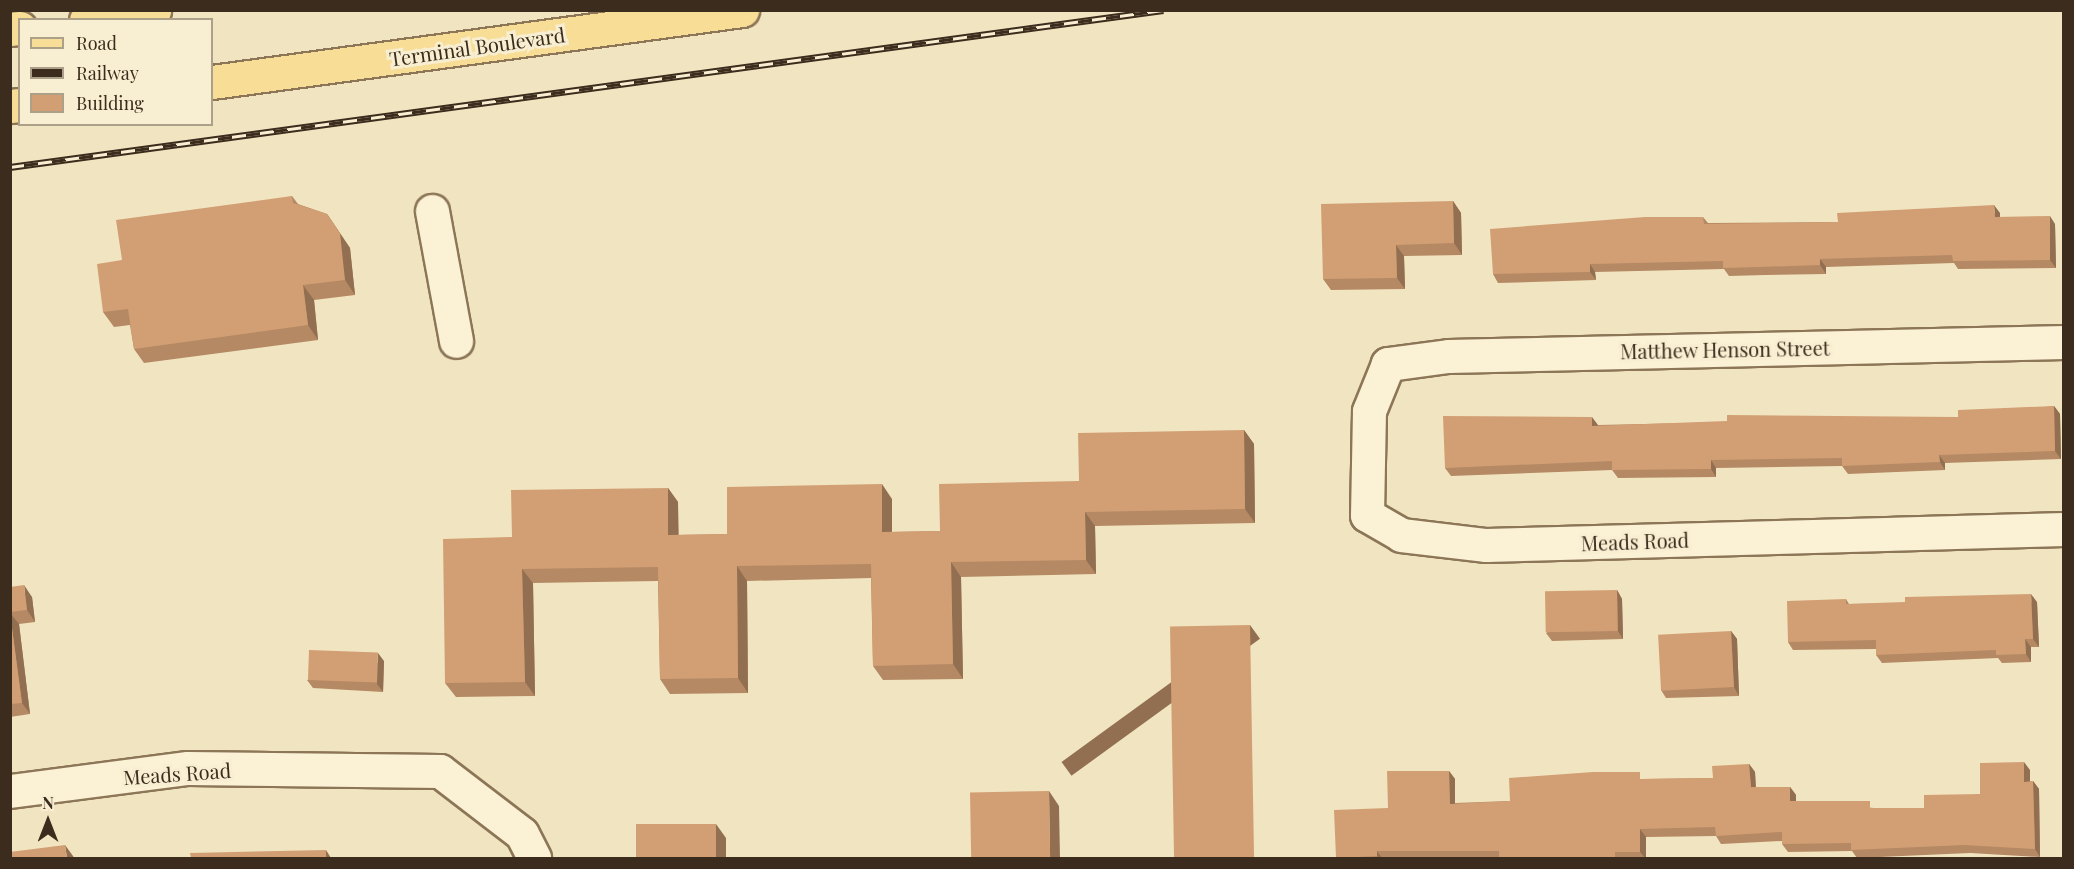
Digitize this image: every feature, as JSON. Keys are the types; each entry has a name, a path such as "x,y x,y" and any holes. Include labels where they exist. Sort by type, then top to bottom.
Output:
{"main road":[{"path":"100,18 154,10"},
{"name":"Terminal Boulevard","path":"213,82 742,10"}],"street":[{"path":"432,211 456,341"},
{"name":"Matthew Henson Street","path":"1388,364 1448,356 2064,342"},
{"name":"Meads Road","path":"1388,364 1369,411 1367,515 1401,535 1486,545 2064,529"},
{"name":"Meads Road","path":"10,791 188,768 440,771 522,834 534,858"}],"building":[{"path":"292,196 293,203 327,214 340,233 345,280 303,285 308,325 134,349 128,309 103,312 97,264 122,260 116,220"},
{"path":"1453,201 1454,243 1396,245 1397,278 1323,279 1321,204"},
{"path":"1994,205 1995,217 2050,216 2050,260 1953,261 1952,255 1820,259 1820,265 1723,268 1723,261 1590,264 1590,272 1493,274 1490,229 1645,217 1703,217 1704,224 1838,222 1837,213"},
{"path":"2054,406 2055,451 1939,455 1940,462 1842,466 1842,458 1711,460 1711,469 1612,470 1612,461 1445,468 1443,416 1592,417 1592,426 1727,421 1727,415 1958,417 1958,410"},
{"path":"1244,430 1245,509 1085,512 1086,560 951,562 953,664 873,666 871,564 737,566 738,678 660,679 658,567 522,569 525,682 445,683 443,539 512,537 511,490 668,488 668,535 727,534 727,487 882,484 882,532 940,531 939,484 1079,481 1078,433"},
{"path":"24,585 27,610 10,612 10,587"},
{"path":"1617,590 1618,631 1546,632 1545,591"},
{"path":"2031,594 2033,639 2025,639 2026,654 1996,655 1996,650 1876,655 1876,640 1788,642 1787,601 1846,599 1846,604 1905,602 1905,597"},
{"path":"10,613 22,703 10,704"},
{"path":"1250,625 1254,858 1174,858 1170,626"},
{"path":"1731,631 1734,687 1661,691 1658,635"},
{"path":"309,650 378,652 377,682 308,680"},
{"path":"2024,762 2024,782 2033,781 2035,849 1964,845 1851,850 1851,843 1782,844 1782,832 1716,836 1715,827 1640,829 1640,852 1615,852 1615,858 1499,858 1499,851 1377,851 1377,856 1336,858 1334,810 1388,808 1387,771 1449,771 1450,804 1510,801 1509,778 1593,772 1640,772 1640,779 1713,778 1712,766 1749,764 1751,787 1790,787 1790,801 1870,801 1870,808 1924,808 1924,795 1980,794 1980,763"},
{"path":"1049,791 1050,858 971,858 970,792"},
{"path":"636,824 716,824 716,858 636,858"},
{"path":"65,845 67,858 10,858 10,852"},
{"path":"326,850 326,858 191,858 190,853"}],"railway":[{"path":"10,167 1163,10"}]}
